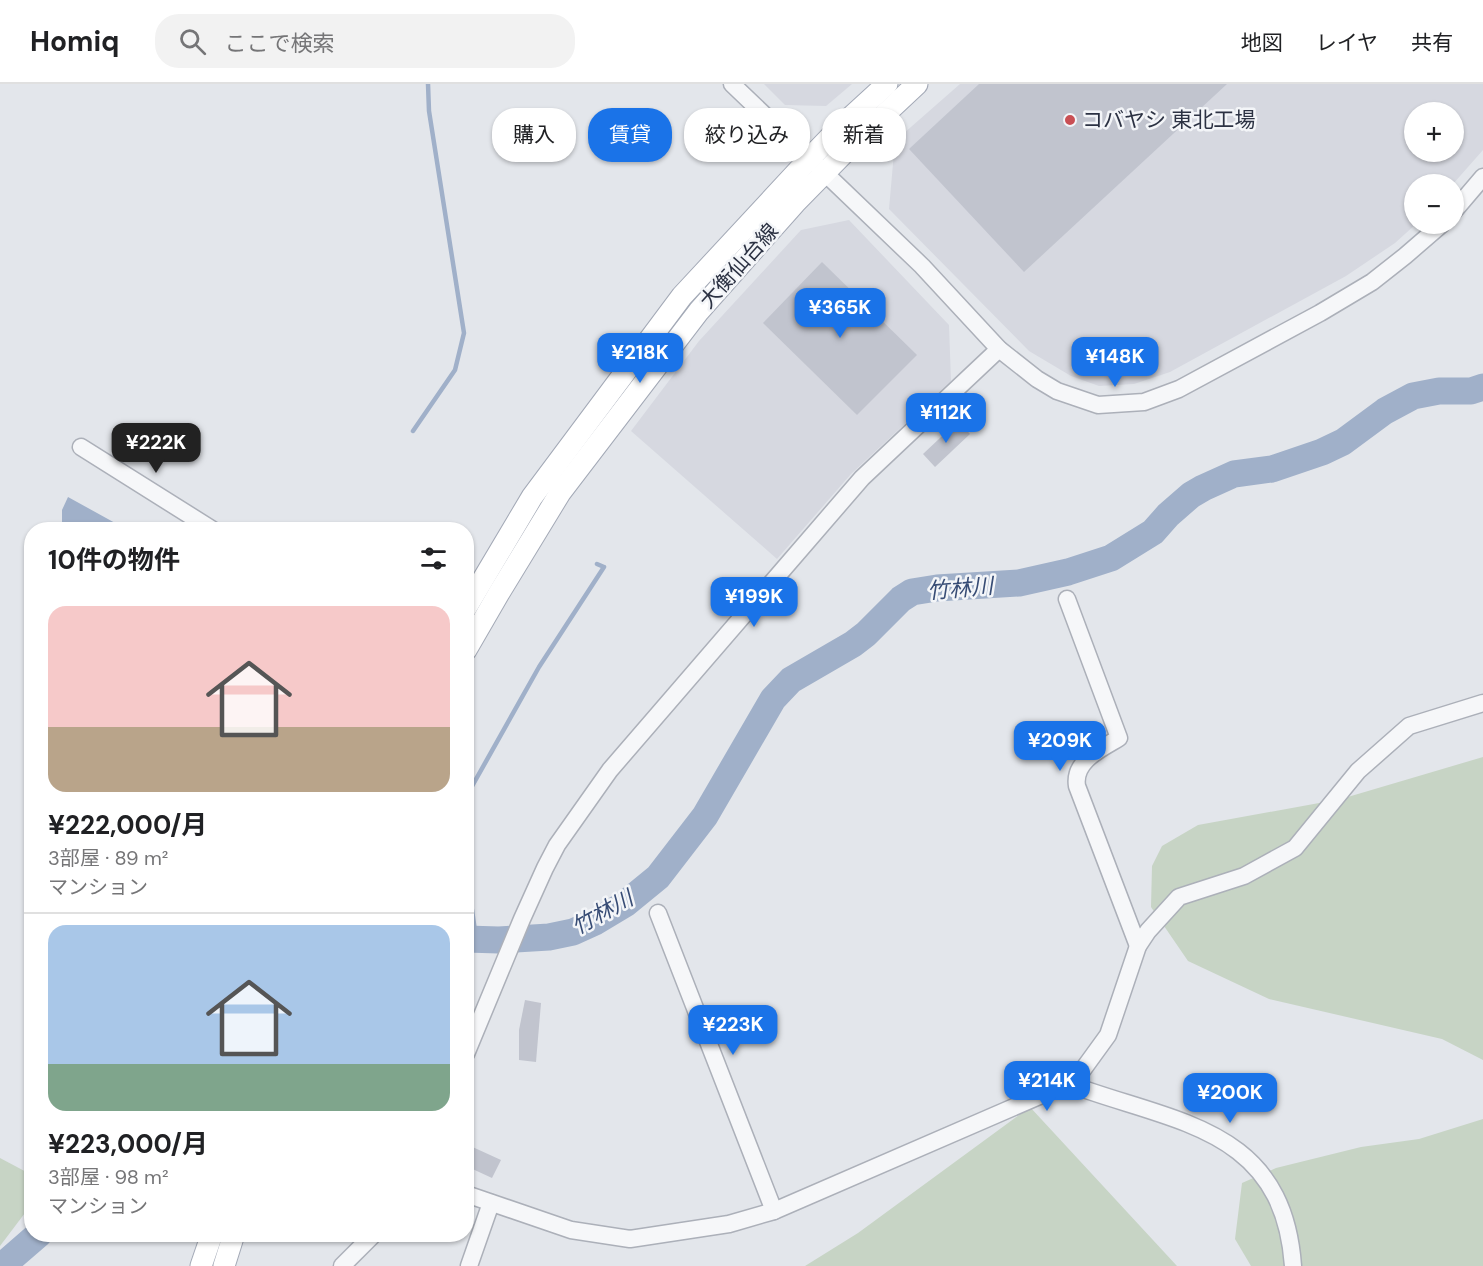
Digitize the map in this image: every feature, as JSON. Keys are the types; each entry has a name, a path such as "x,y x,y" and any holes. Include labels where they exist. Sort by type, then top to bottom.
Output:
{"main road":[{"name":"大衡仙台線","path":"810,158 887,84"},
{"name":"大衡仙台線","path":"474,636 560,493 699,311 825,172 917,84"},
{"name":"大衡仙台線","path":"474,595 532,497 682,296 806,162"},
{"path":"201,1266 209,1242"},
{"path":"224,1266 232,1242"}],"street":[{"path":"732,84 757,108"},
{"path":"810,158 922,267 999,350 1057,392 1098,405 1144,402 1179,389 1372,282 1430,234"},
{"path":"1464,199 1483,177"},
{"path":"474,1035 522,919 557,845 610,770 862,478 999,350"},
{"path":"81,447 200,522"},
{"path":"1067,599 1119,738 1092,754 1079,768 1076,778 1077,786 1138,946"},
{"path":"474,1197 571,1230 630,1239 729,1224 774,1211 1044,1094 1079,1075 1108,1035 1138,946 1148,931 1179,897 1244,876 1294,848 1358,771 1409,726 1483,703"},
{"path":"658,913 774,1211"},
{"path":"1064,1082 1186,1122 1237,1150 1264,1178 1280,1203 1290,1233 1293,1266"},
{"path":"469,1266 491,1203"},
{"path":"342,1266 366,1242"}],"shaded area":[{"path":"764,84 852,84 826,106 785,105"},
{"path":"960,84 1483,84 1483,150 1462,174 1404,174 1405,234 1395,243 1346,276 1170,372 1134,384 1099,386 1071,376 1029,351 889,209 893,162 906,162 906,131"},
{"path":"849,220 949,325 951,381 851,474 777,559 631,431 699,341 801,230"}],"green space":[{"path":"1483,757 1483,1060 1442,1039 1269,999 1188,961 1151,907 1152,866 1162,846 1198,825 1341,799"},
{"path":"1030,1107 1177,1266 805,1266 858,1233"},
{"path":"1483,1119 1483,1266 1251,1266 1235,1239 1242,1183 1276,1168 1361,1147 1419,1139"},
{"path":"0,1158 24,1171 24,1214 0,1246"}],"water":[{"path":"68,497 113,522 62,522 62,510"}],"building":[{"path":"979,84 1227,84 1024,272 909,149"},
{"path":"822,262 917,355 857,415 763,323"},
{"path":"958,421 970,434 935,467 923,454"},
{"path":"525,1000 541,1003 536,1062 519,1060 519,1030"},
{"path":"474,1148 501,1160 492,1178 474,1170"}],"waterway":[{"path":"413,431 455,370 464,333 429,111 428,84"},
{"name":"竹林川","path":"474,939 549,937 573,932 625,904 658,877 705,816 773,699 791,680 866,634 901,599 912,592 937,588 1019,583 1068,572 1111,558 1153,532 1168,515 1203,488 1234,474 1272,469 1322,452 1343,442 1385,411 1413,396 1439,391 1471,391 1483,387"},
{"path":"474,783 539,667 604,567 597,564"},
{"path":"474,924 476,938"},
{"name":"竹林川","path":"2,1266 30,1242"}],"place":[{"name":"コバヤシ 東北工場","path":"1070,120"}]}
